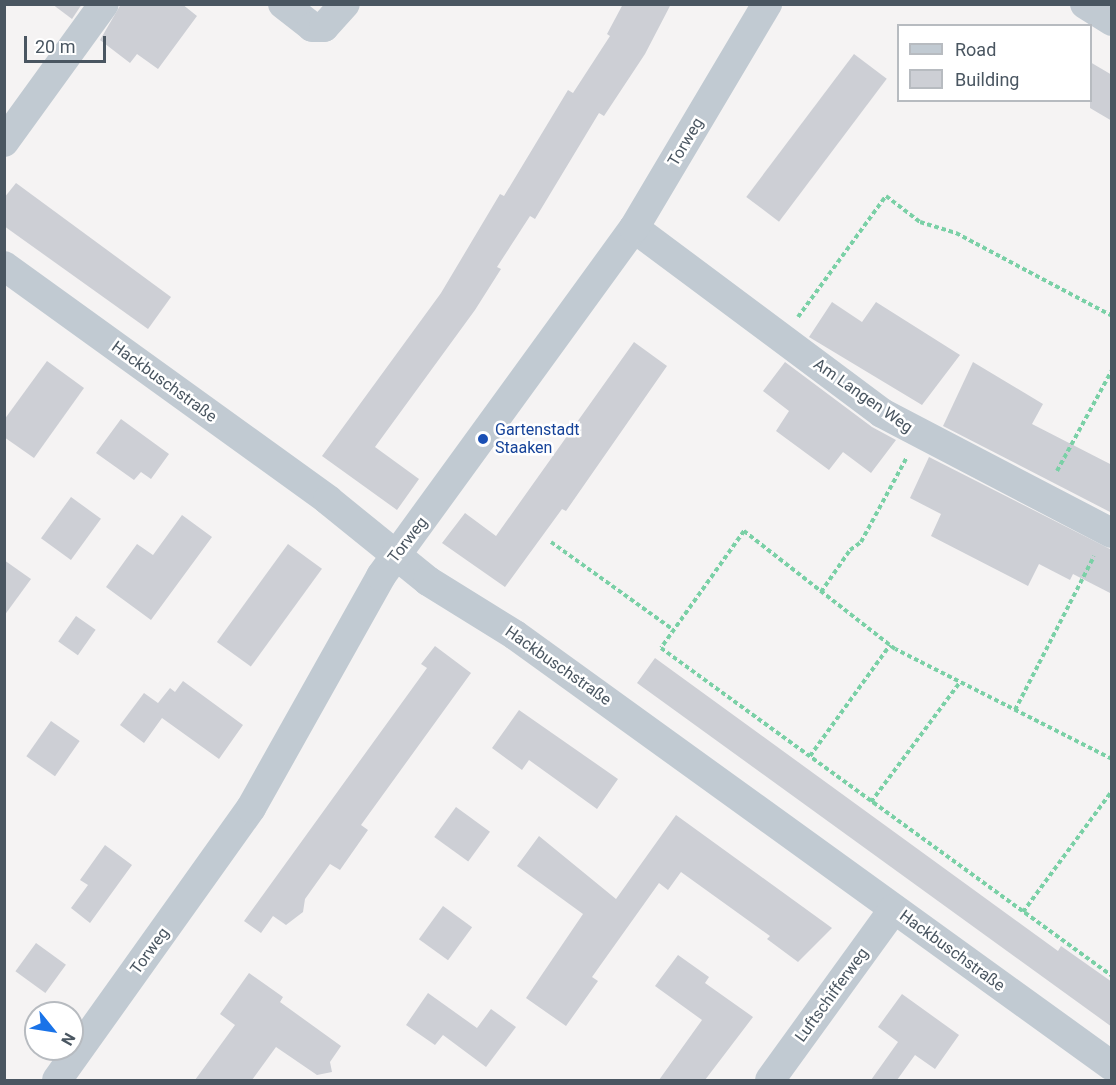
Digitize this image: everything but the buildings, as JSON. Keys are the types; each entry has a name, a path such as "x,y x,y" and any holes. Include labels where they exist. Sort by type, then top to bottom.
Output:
{"street":[{"path":"4,142 104,4"},
{"path":"283,4 312,27 324,27 345,4"},
{"name":"Torweg","path":"57,1080 251,808 357,613 634,228 767,4"},
{"path":"1085,4 1112,21"},
{"name":"Am Langen Weg","path":"634,228 882,413 919,435 1109,532"},
{"name":"Hackbuschstraße","path":"4,266 328,500 428,581 515,635 1112,1066"},
{"name":"Luftschifferweg","path":"770,1080 894,909"}],"path":[{"path":"782,338 886,196 920,222 956,233 1112,316"},
{"path":"1043,498 1112,370"},
{"path":"821,592 850,550 861,542 919,435"},
{"path":"1112,759 891,645 744,531 672,629 661,648 1112,976"},
{"path":"1015,710 1109,532"},
{"path":"551,542 672,629"},
{"path":"810,756 891,645"},
{"path":"872,801 960,682"},
{"path":"1023,912 1112,791"}],"place":[{"name":"Gartenstadt Staaken","path":"483,439"}]}
